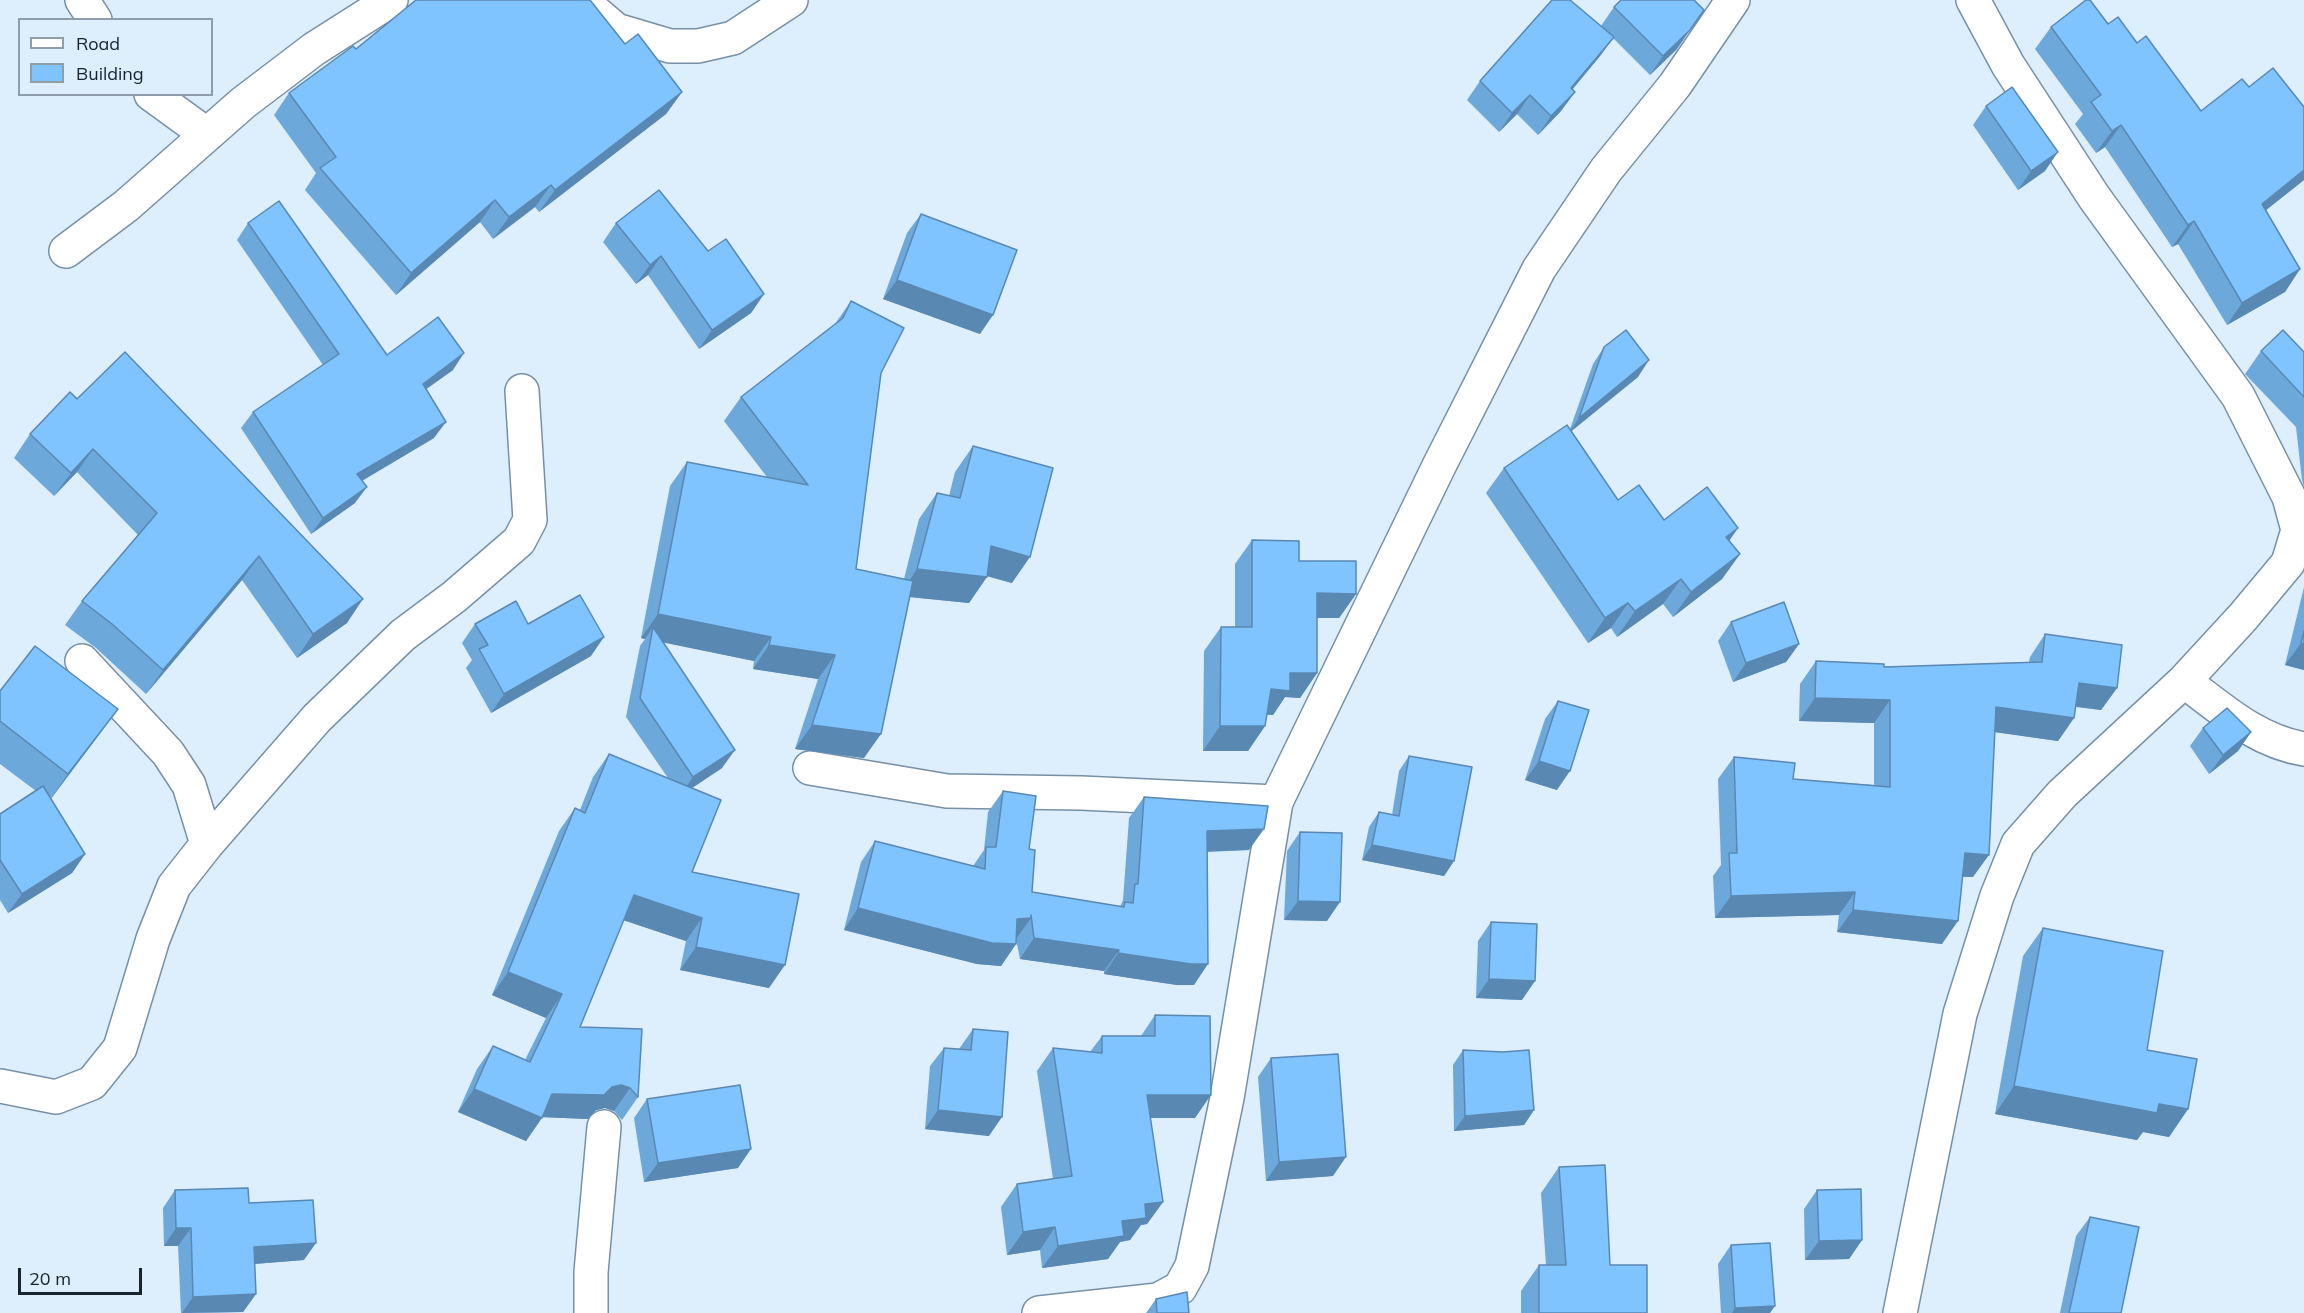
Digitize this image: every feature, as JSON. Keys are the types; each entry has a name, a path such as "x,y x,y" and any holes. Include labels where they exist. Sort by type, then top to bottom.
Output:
{"street":[{"path":"82,0 94,18"},
{"path":"66,251 126,206 243,103 314,49 391,0"},
{"path":"581,0 616,30 669,46 698,46 733,38 791,0"},
{"path":"1039,1313 1158,1300 1183,1300 1227,1098 1276,802 1439,466 1539,269 1606,170 1675,85 1733,0"},
{"path":"1900,1313 1960,1014 1997,896 2018,844 2062,794 2184,681 2288,563 2298,530 2289,497 2238,396 2094,197 2008,65 1973,0"},
{"path":"154,96 206,134"},
{"path":"0,1086 56,1097 92,1083 120,1047 153,939 174,886 207,844 326,709 403,635 454,597 519,541 530,520 522,391"},
{"path":"82,661 168,753 189,785 207,844"},
{"path":"2184,681 2247,728 2282,745 2304,749"},
{"path":"810,768 947,791 1081,793 1276,802"},
{"path":"591,1313 591,1272 604,1127"}],"building":[{"path":"416,0 590,0 625,44 638,34 682,92 555,190 551,185 509,217 495,200 411,273 320,168 336,157 289,93 353,46 356,49"},
{"path":"1552,0 1570,0 1614,37 1571,88 1575,92 1551,116 1530,95 1512,113 1480,81"},
{"path":"1621,0 1694,0 1704,10 1690,30 1663,56 1614,7"},
{"path":"2086,0 2090,0 2108,24 2118,17 2137,43 2146,36 2201,111 2242,79 2249,87 2273,68 2304,107 2304,170 2262,204 2300,269 2242,303 2194,221 2188,225 2121,125 2112,131 2091,102 2101,95 2051,27"},
{"path":"2012,87 2058,152 2031,171 1986,106"},
{"path":"659,190 708,251 726,239 764,294 712,330 661,256 650,265 616,223"},
{"path":"279,201 387,355 438,317 464,353 423,384 446,422 357,474 367,487 323,518 253,412 339,354 248,223"},
{"path":"921,214 1017,250 993,315 897,280"},
{"path":"851,301 904,328 881,373 856,569 913,581 881,734 812,725 835,655 769,645 771,637 658,614 687,462 808,485 741,397 843,318"},
{"path":"1626,330 1649,360 1579,418 1604,347"},
{"path":"2283,330 2304,352 2304,397 2261,351"},
{"path":"125,352 363,599 313,634 259,556 163,670 112,624 82,601 157,513 93,449 71,473 30,434 70,392 77,399"},
{"path":"1567,425 1618,500 1639,485 1664,520 1707,487 1738,528 1726,537 1740,554 1691,592 1681,579 1635,611 1628,603 1605,618 1504,468"},
{"path":"973,446 1053,468 1030,557 991,546 987,577 917,569 937,493 960,498"},
{"path":"1252,540 1299,541 1299,561 1356,561 1356,594 1317,593 1317,673 1290,673 1290,691 1271,689 1265,726 1220,726 1221,627 1252,627"},
{"path":"580,595 604,637 504,694 479,649 488,645 475,624 516,601 528,624"},
{"path":"1784,602 1799,644 1746,663 1731,622"},
{"path":"653,627 735,750 693,777 640,698"},
{"path":"2045,634 2122,645 2117,688 2079,683 2074,718 1996,707 1989,855 1965,853 1958,921 1853,910 1855,892 1731,896 1729,853 1737,853 1734,757 1795,763 1793,779 1890,787 1890,700 1815,698 1816,661 1884,664 1884,667 2042,662"},
{"path":"35,646 118,709 68,774 0,721 0,691"},
{"path":"1558,701 1589,710 1570,771 1539,761"},
{"path":"2227,708 2251,732 2223,755 2203,728"},
{"path":"609,754 721,800 692,872 799,894 785,965 696,947 702,918 634,895 580,1027 642,1029 638,1097 630,1088 621,1085 612,1087 604,1095 552,1094 542,1118 474,1089 493,1046 530,1062 562,994 508,972 575,808 585,813"},
{"path":"1409,756 1472,767 1454,861 1372,845 1379,812 1399,816"},
{"path":"43,786 85,854 22,894 0,860 0,814"},
{"path":"1003,791 1036,796 1029,849 1035,850 1032,892 1124,907 1125,902 1133,903 1135,884 1138,884 1144,797 1268,806 1264,829 1207,831 1208,964 1191,964 1118,953 1119,950 1034,938 1031,915 1031,918 1017,919 1016,944 992,943 858,908 875,841 985,869 986,847 996,847"},
{"path":"1300,832 1342,833 1340,902 1298,901"},
{"path":"1491,922 1537,924 1535,981 1489,979"},
{"path":"2043,928 2163,951 2147,1050 2197,1059 2188,1109 2159,1104 2157,1113 2014,1086"},
{"path":"1155,1015 1210,1016 1211,1095 1147,1095 1163,1202 1145,1204 1146,1218 1122,1221 1124,1236 1058,1246 1055,1227 1023,1232 1017,1184 1072,1176 1053,1048 1102,1053 1102,1036 1155,1036"},
{"path":"973,1029 1008,1032 1002,1117 938,1110 944,1048 971,1050"},
{"path":"1463,1050 1503,1052 1529,1050 1534,1110 1465,1116"},
{"path":"1338,1054 1346,1157 1279,1162 1271,1058"},
{"path":"740,1085 751,1149 658,1163 647,1099"},
{"path":"1605,1165 1610,1265 1647,1265 1647,1313 1539,1313 1539,1265 1566,1265 1559,1167"},
{"path":"248,1188 249,1203 313,1200 316,1243 254,1247 256,1294 193,1297 191,1228 176,1228 175,1190"},
{"path":"1861,1189 1862,1240 1819,1241 1817,1190"},
{"path":"2090,1217 2139,1227 2121,1313 2069,1313"},
{"path":"1770,1243 1775,1306 1735,1308 1731,1245"},
{"path":"1187,1292 1189,1313 1157,1313 1156,1299"}]}
